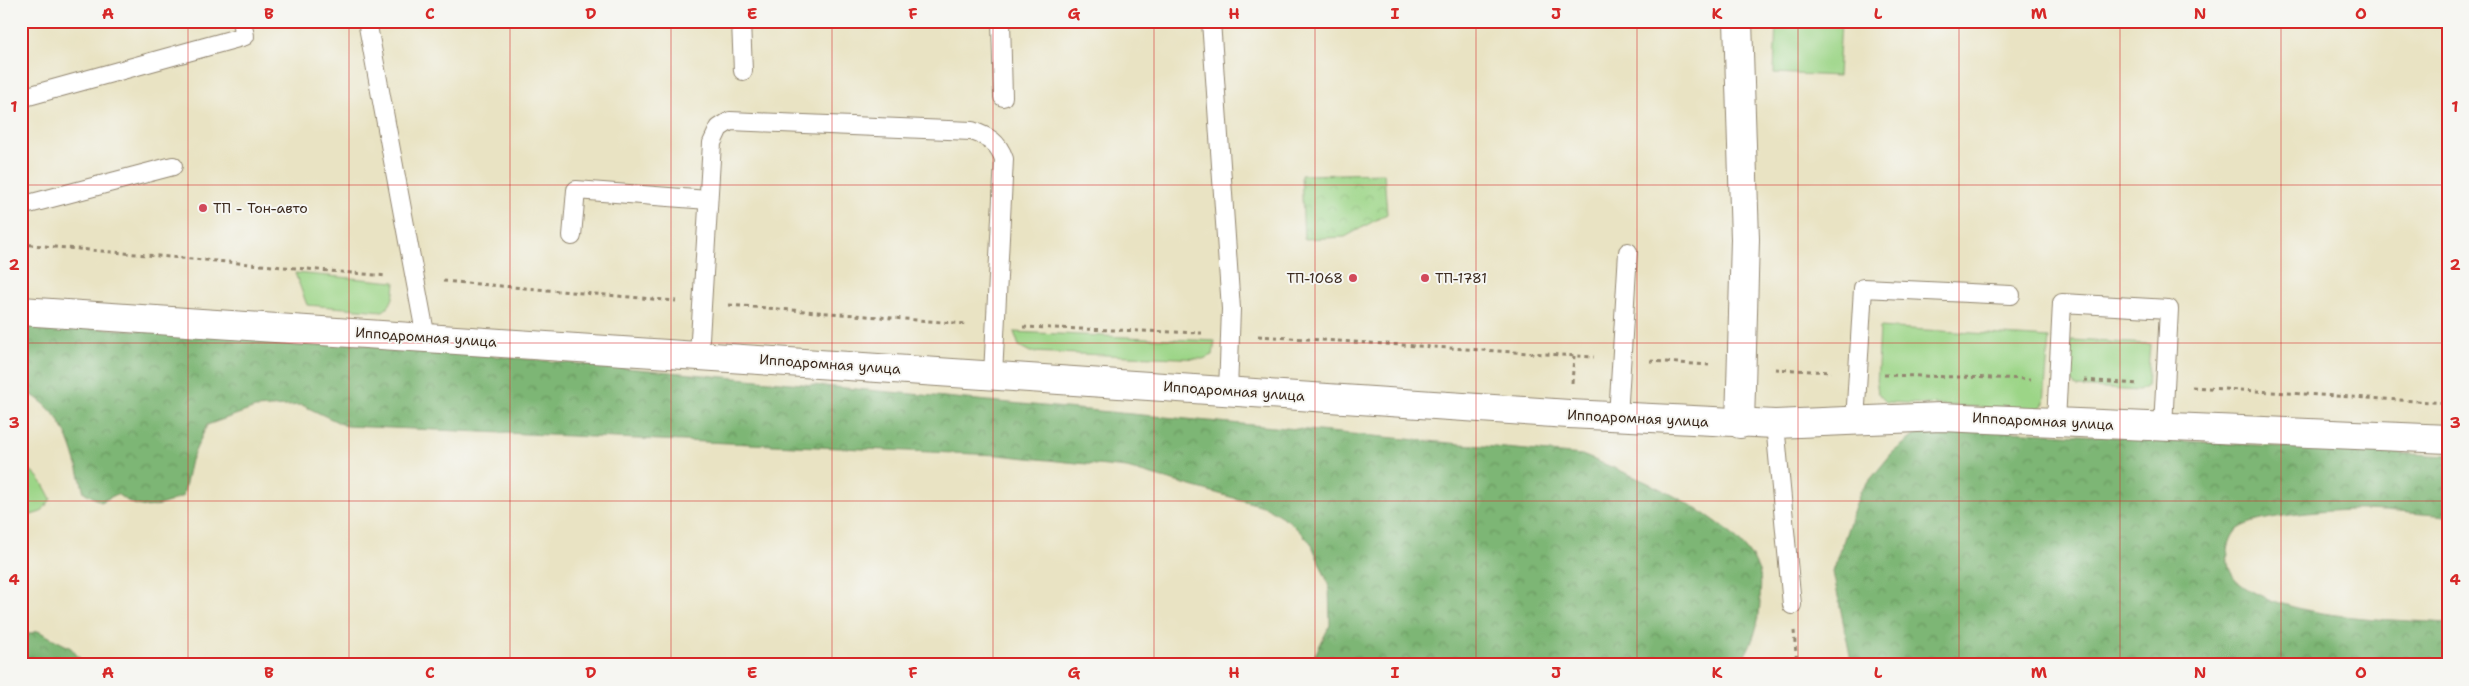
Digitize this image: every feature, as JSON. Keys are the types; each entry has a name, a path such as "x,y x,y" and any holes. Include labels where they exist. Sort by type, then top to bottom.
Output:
{"street":[{"path":"1738,21 1745,239 1740,424"},
{"name":"Ипподромная улица","path":"21,310 1740,424 1855,422 1941,417 2448,439"}],"lane":[{"path":"21,98 246,36 242,21"},
{"path":"367,21 426,338"},
{"path":"741,21 743,71"},
{"path":"1001,21 1003,97"},
{"path":"1211,21 1231,309 1228,391"},
{"path":"699,355 712,143 719,128 730,121 972,131 989,137 1000,148 1004,159 993,375"},
{"path":"21,206 173,166"},
{"path":"572,236 576,190 708,200"},
{"path":"1618,417 1628,252"},
{"path":"1855,422 1863,288 2011,296"},
{"path":"2056,422 2062,304 2169,308 2163,427"},
{"path":"1775,424 1792,605"}],"path":[{"path":"1792,605 1797,665"}],"green space":[{"path":"1776,21 1841,21 1838,76 1774,73"},
{"path":"1384,173 1387,214 1345,237 1304,239 1301,175"},
{"path":"295,273 395,282 394,295 387,308 383,311 307,305"},
{"path":"42,325 340,342 1582,455 1629,474 1682,500 1730,533 1747,551 1759,571 1761,586 1758,619 1751,643 1738,665 1296,665 1314,657 1330,625 1329,585 1311,543 1289,521 1266,507 1127,468 998,455 346,426 302,405 255,408 207,425 191,460 183,496 157,506 149,507 134,504 117,494 101,502 84,492 71,446 58,420 49,408 21,389 21,327"},
{"path":"1880,327 2049,338 2044,403 2040,408 2034,410 1886,402 1878,394 1877,385"},
{"path":"1014,332 1215,341 1213,355 1203,359 1030,352 1019,346"},
{"path":"2071,340 2150,344 2147,386 2139,391 2076,387 2071,377 2069,365"},
{"path":"1956,428 2448,456 2448,516 2353,510 2319,512 2262,520 2247,524 2238,529 2234,534 2228,549 2228,564 2232,574 2243,586 2269,599 2293,607 2372,619 2448,623 2448,665 1852,665 1833,572 1860,492 1892,453 1915,435"},
{"path":"21,465 39,479 51,499 41,512 21,518"},
{"path":"38,631 71,648 85,665 21,665 21,636"}],"place":[{"name":"ТП - Тон-авто","path":"203,208"},
{"name":"ТП-1068","path":"1353,278"},
{"name":"ТП-1781","path":"1425,278"}]}
